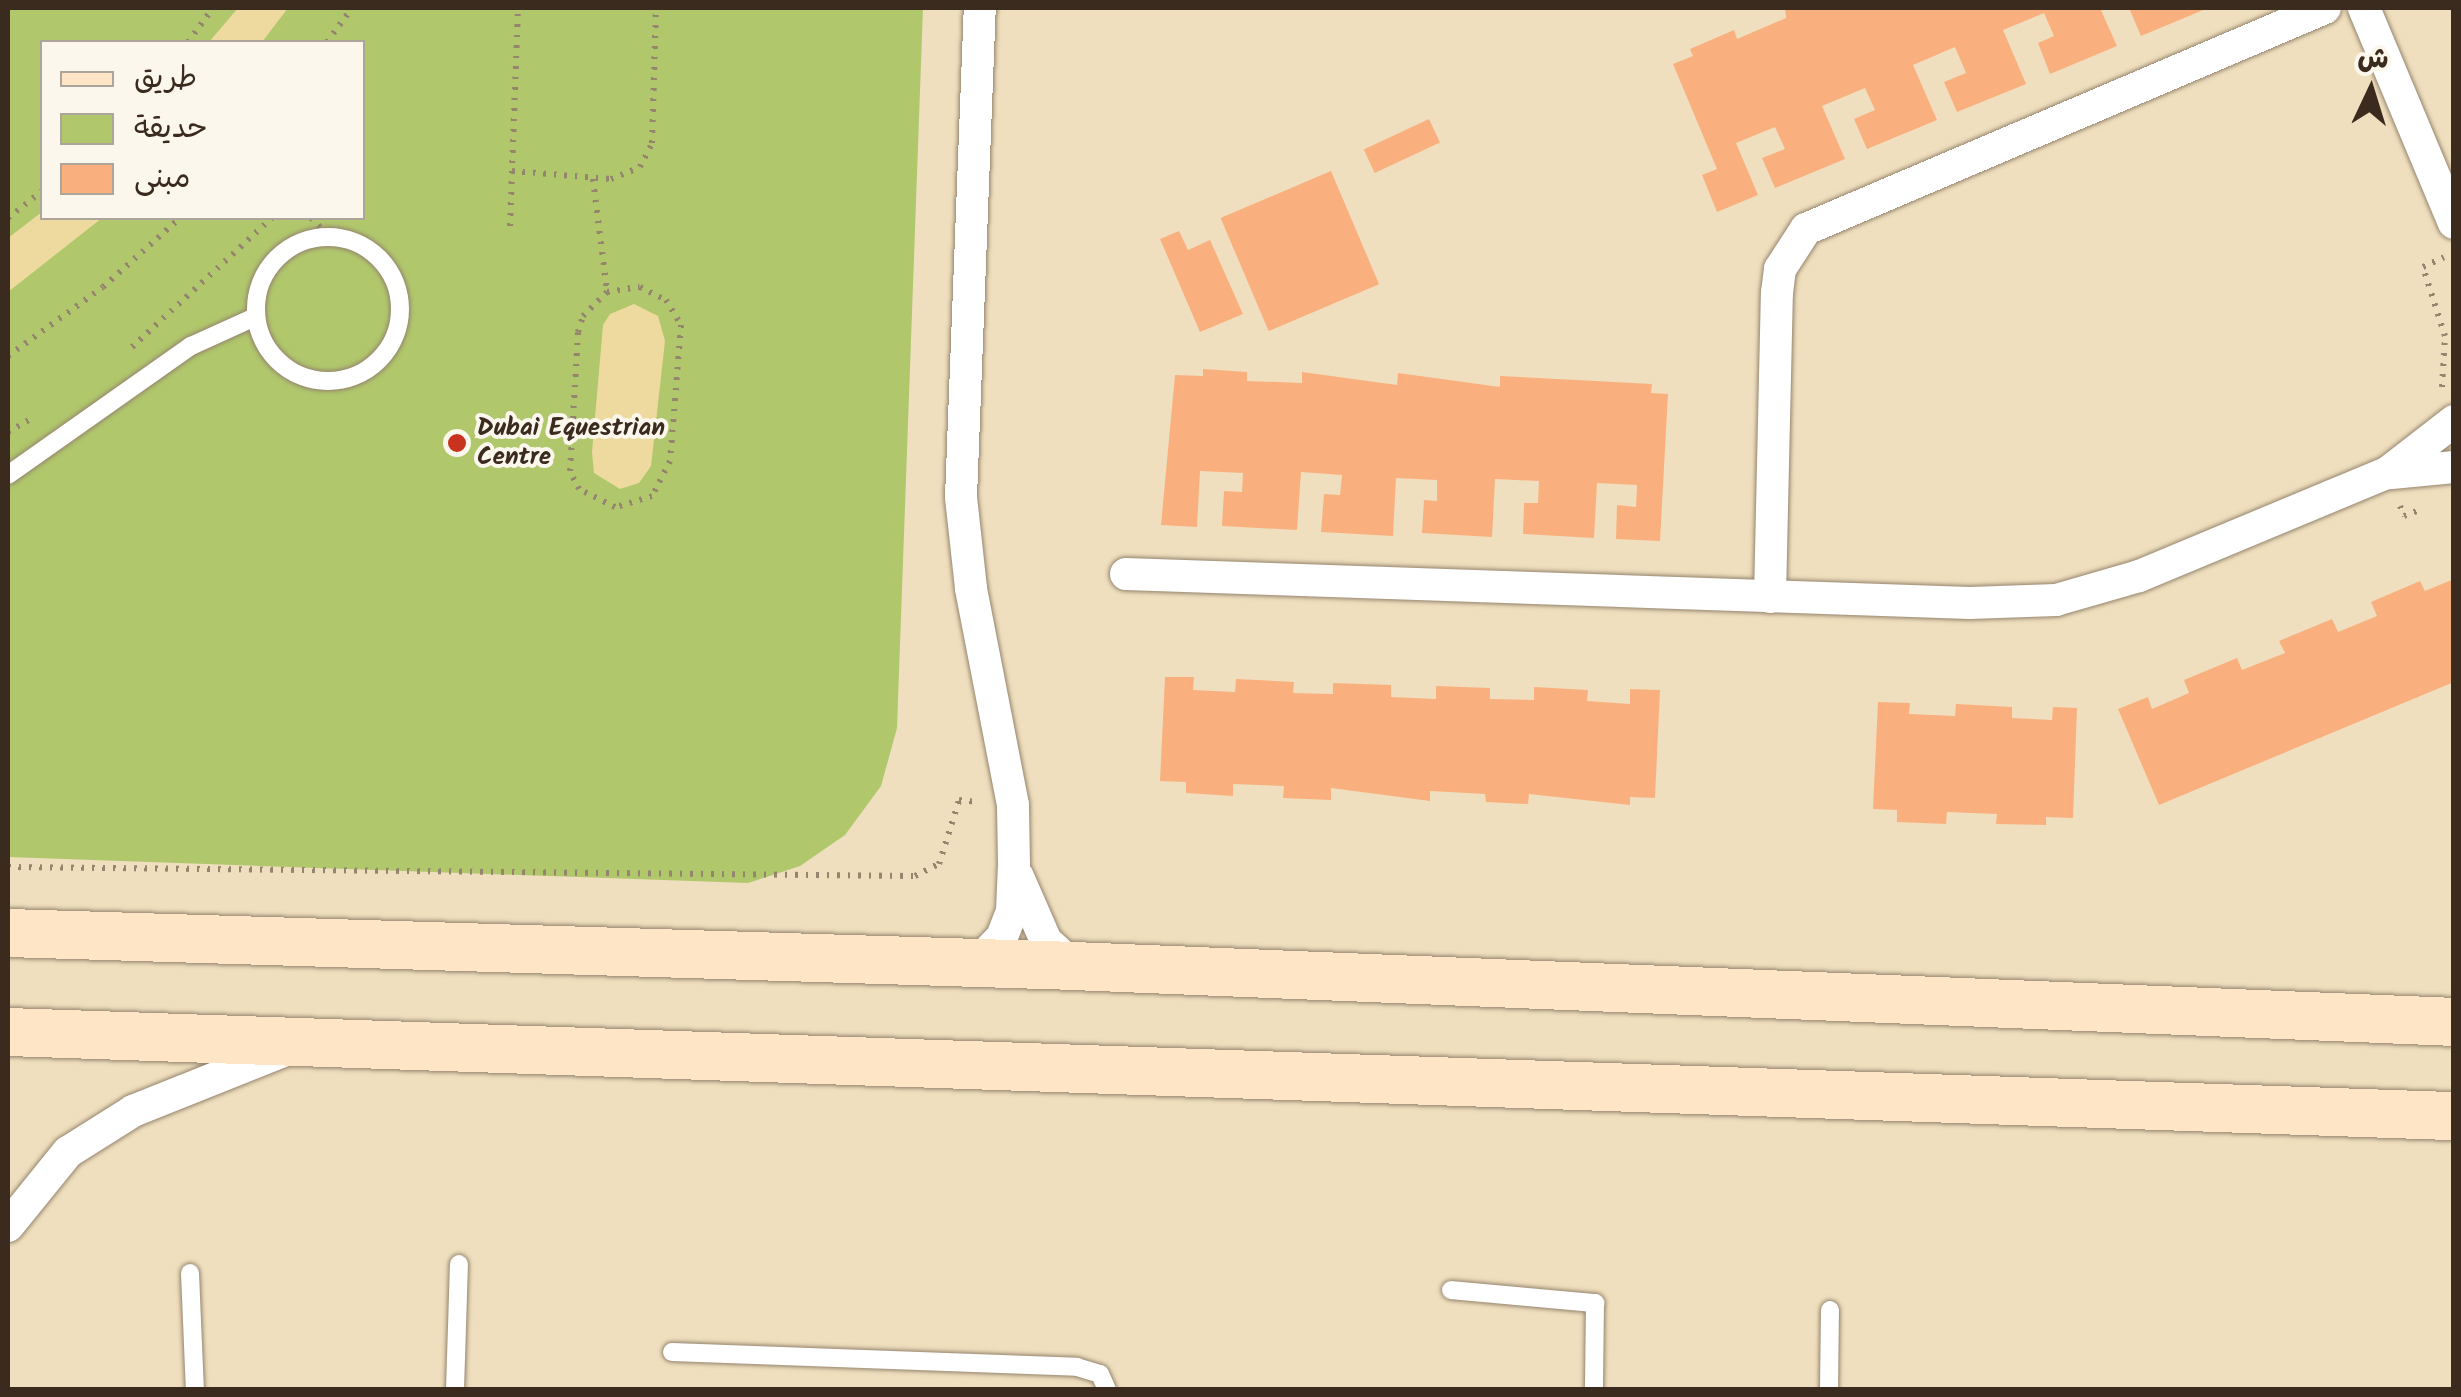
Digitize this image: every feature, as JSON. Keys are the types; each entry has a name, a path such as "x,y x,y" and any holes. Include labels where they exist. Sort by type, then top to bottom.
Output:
{"main road":[{"path":"8,933 1073,966 2454,1022"},
{"path":"8,1032 2454,1116"}],"street":[{"path":"977,963 1002,937 1012,911 1014,864 1013,805 971,588 960,480 980,8"},
{"path":"1770,597 1776,293 1780,269 1806,229 2325,8"},
{"path":"2364,8 2454,223"},
{"path":"2387,473 2446,408"},
{"path":"1126,574 1770,597 2056,600 2139,576 2387,473 2454,467"},
{"path":"1014,864 1046,941 1073,966"},
{"path":"8,1226 68,1152 133,1110 310,1041"}],"lane":[{"path":"329,236 368,248 395,280 400,321 382,358 347,379 306,378 271,355 255,317 255,297 274,260 289,247 329,236"},
{"path":"8,475 191,346 255,317"},
{"path":"455,1390 459,1264"},
{"path":"190,1272 194,1390"},
{"path":"1452,1290 1595,1303 1594,1390"},
{"path":"1829,1390 1830,1310"},
{"path":"672,1352 1076,1366 1100,1374 1107,1390"}],"path":[{"path":"190,40 214,8"},
{"path":"329,40 352,8"},
{"path":"510,226 518,8"},
{"path":"512,170 622,179 648,156 656,8"},
{"path":"593,179 607,292"},
{"path":"8,218 40,193"},
{"path":"8,356 103,287 178,220"},
{"path":"119,358 270,220"},
{"path":"313,220 329,236"},
{"path":"2446,408 2445,336 2422,267 2454,253"},
{"path":"640,287 654,292 675,311 683,339 665,480 652,496 614,507 579,488 568,451 578,332 593,303 607,292 640,287"},
{"path":"8,432 39,414"},
{"path":"8,866 915,876 939,864 958,800 1013,805"}],"green space":[{"name":"Dubai Equestrian Centre","path":"8,8 923,8 897,728 881,786 845,835 800,866 748,883 8,857"}],"sand":[{"path":"238,8 288,8 264,40 211,40"},
{"path":"40,214 40,220 99,220 8,292 8,238"},
{"path":"634,304 658,316 665,341 651,466 639,483 620,489 594,473 592,452 603,325 610,314"}],"building":[{"path":"1785,8 2100,8 2117,46 2050,74 2038,43 2054,36 2044,13 2003,30 2026,84 1957,112 1944,82 1966,73 1955,47 1913,65 1937,120 1867,149 1854,119 1875,110 1865,88 1822,106 1845,159 1775,188 1762,158 1785,149 1775,127 1736,143 1758,195 1717,212 1702,175 1717,169 1673,64 1693,56 1690,49 1734,30 1737,39 1786,18"},
{"path":"2129,8 2208,8 2141,36"},
{"path":"1429,119 1440,143 1375,173 1364,149"},
{"path":"1331,171 1379,284 1269,331 1221,218"},
{"path":"1179,231 1188,250 1210,240 1243,314 1200,332 1160,239"},
{"path":"1203,369 1247,372 1247,381 1302,383 1302,372 1397,385 1398,373 1500,387 1500,376 1652,384 1651,393 1668,394 1660,541 1616,539 1617,505 1636,507 1637,485 1597,483 1594,538 1523,534 1524,503 1538,503 1539,481 1495,479 1492,537 1422,533 1424,500 1437,501 1437,480 1396,478 1393,536 1321,532 1324,494 1340,495 1342,475 1301,472 1297,530 1222,526 1224,491 1242,492 1243,473 1200,471 1197,527 1161,525 1175,375 1203,376"},
{"path":"2454,579 2454,682 2159,805 2118,709 2148,697 2152,709 2189,693 2184,680 2237,658 2242,670 2285,653 2279,641 2332,619 2338,632 2377,616 2371,602 2420,581 2425,591"},
{"path":"1165,677 1194,677 1193,690 1235,692 1236,679 1294,682 1293,693 1333,694 1333,683 1391,685 1391,697 1436,699 1436,686 1490,688 1490,699 1534,700 1534,687 1588,690 1587,701 1630,704 1630,689 1660,690 1655,798 1630,797 1630,805 1529,794 1528,804 1486,802 1485,794 1430,791 1430,801 1331,788 1331,800 1283,798 1284,786 1233,784 1233,796 1186,793 1186,782 1160,781"},
{"path":"1878,702 1910,703 1909,714 1955,716 1956,704 2012,707 2012,718 2052,720 2053,707 2077,708 2073,818 2046,817 2046,825 1996,824 1997,814 1947,812 1946,824 1897,822 1897,810 1873,809"}],"place":[{"name":"Dubai Equestrian Centre","path":"457,443"}]}
